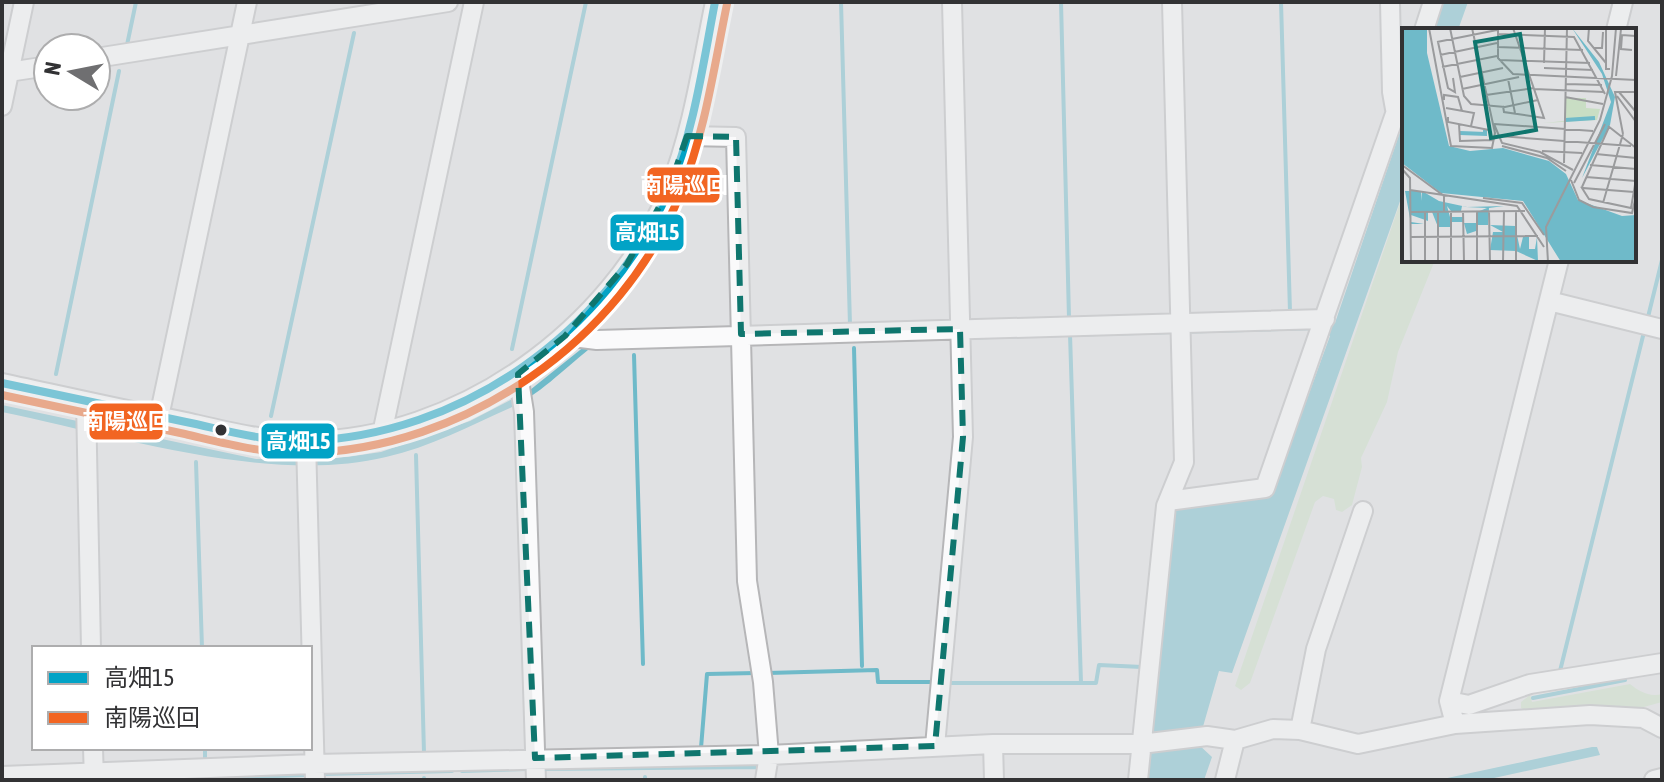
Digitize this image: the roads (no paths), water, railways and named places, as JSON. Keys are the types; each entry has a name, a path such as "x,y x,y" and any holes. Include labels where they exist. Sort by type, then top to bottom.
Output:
{"street":[{"path":"2,106 6,72 24,2"},
{"path":"159,417 247,2"},
{"path":"112,55 448,2"},
{"path":"383,429 474,2"},
{"path":"2,383 260,438 306,456 455,405 521,389 627,264 651,228 687,136 715,2"},
{"path":"935,746 963,437 952,2"},
{"path":"1138,780 1168,501 1184,462 1172,2"},
{"path":"1390,2 1392,92 1396,111"},
{"path":"1425,28 1433,2"},
{"path":"1616,28 1623,2"},
{"path":"6,72 32,68"},
{"path":"1168,501 1265,488 1402,94"},
{"path":"687,136 736,137 747,581 763,682 769,755 765,780"},
{"path":"1455,724 1449,701 1559,262"},
{"path":"1549,301 1662,329"},
{"path":"565,336 597,340 741,341 1322,327"},
{"path":"521,389 536,780"},
{"path":"86,401 91,646"},
{"path":"306,456 311,646"},
{"path":"1300,730 1316,649 1363,511"},
{"path":"1449,701 1469,705 1530,684 1661,661"},
{"path":"312,693 314,772"},
{"path":"1643,718 1662,707"},
{"path":"2,776 314,772 535,758 769,755 993,744 1141,744 1207,736 1235,740 1273,729 1300,730 1358,744 1455,724 1561,716 1643,718 1662,728"},
{"path":"1225,780 1235,740"},
{"path":"993,744 994,780"},
{"path":"93,750 94,776"},
{"path":"1654,780 1662,778"}],"water":[{"path":"1444,2 1468,2 1459,28 1435,28"},
{"path":"1402,126 1402,196 1232,673 1219,671 1198,744 1212,757 1204,780 1146,780 1149,752 1167,751 1166,732 1153,732 1175,509 1272,495 1330,336 1318,330 588,350 520,403 450,436 386,457 341,464 293,465 194,454 2,412 2,405 256,459 347,457 381,452 470,421 530,390 585,346 1335,323"},
{"path":"1597,747 1600,755 1485,780 1438,780"}],"waterway":[{"path":"127,45 136,2"},
{"path":"512,349 586,2"},
{"path":"841,2 850,325"},
{"path":"1061,2 1069,318"},
{"path":"1281,2 1290,312"},
{"path":"271,416 354,33"},
{"path":"56,374 119,71"},
{"path":"1648,317 1662,260"},
{"path":"1560,671 1644,332"},
{"path":"1070,334 1081,683"},
{"path":"854,348 862,666"},
{"path":"634,355 643,664"},
{"path":"416,455 424,753"},
{"path":"196,462 202,646"},
{"path":"948,683 1096,683 1099,665 1142,667"},
{"path":"768,673 877,670 878,682 934,682"},
{"path":"701,748 707,674 756,673"},
{"path":"1533,698 1625,680"},
{"path":"205,750 205,760"},
{"path":"543,769 758,767 758,771"},
{"path":"462,771 528,769"},
{"path":"322,774 452,771"},
{"path":"160,780 308,775"}]}
